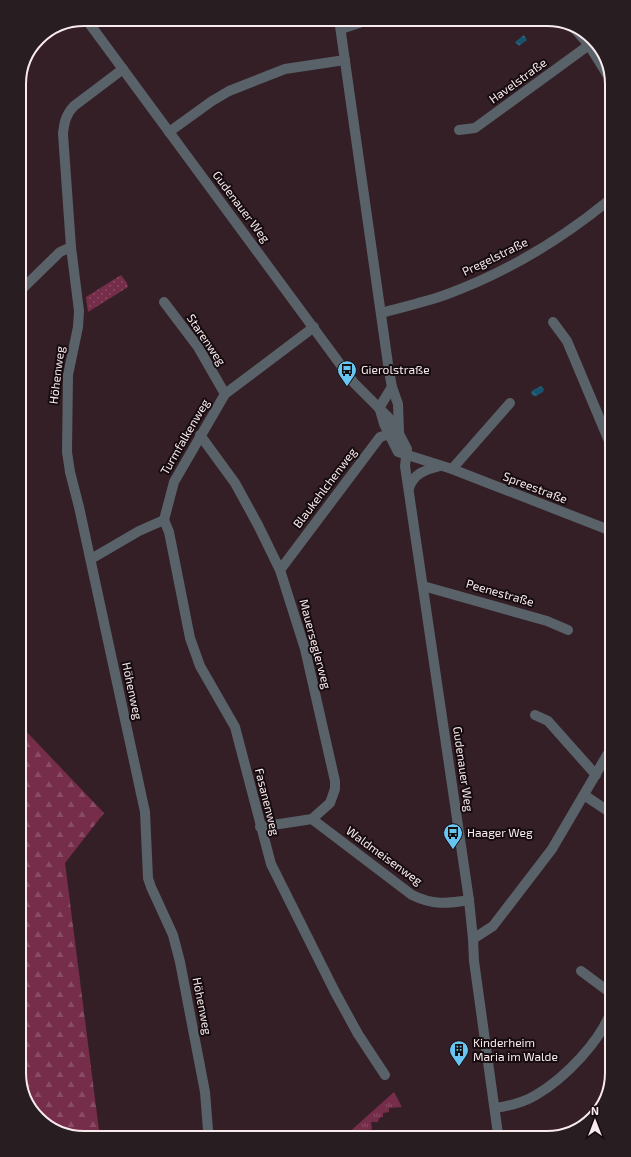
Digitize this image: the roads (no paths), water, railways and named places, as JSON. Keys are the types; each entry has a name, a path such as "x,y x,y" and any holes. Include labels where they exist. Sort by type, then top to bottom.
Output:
{"street":[{"name":"Gudenauer Weg","path":"91,26 357,386 393,422 407,450 406,466 469,900 474,961 498,1131"},
{"path":"340,26 392,387 398,404 399,434 388,434"},
{"path":"584,39 602,66"},
{"name":"Havelstraße","path":"459,130 475,128 589,45"},
{"path":"169,132 212,101 229,91 285,69 345,60"},
{"name":"Höhenweg","path":"123,69 74,106 69,112 64,125 63,134 71,247 79,311 78,327 68,375 67,452 70,472 145,812 148,878 172,934 180,962 205,1092 208,1131"},
{"name":"Pregelstraße","path":"381,314 446,295 506,268 550,244 605,203"},
{"path":"26,285 60,252 71,247"},
{"name":"Starenweg","path":"164,302 198,347 225,394"},
{"path":"553,322 567,341 605,431"},
{"name":"Turmfalkenweg","path":"164,520 174,482 225,394 314,327"},
{"path":"379,408 392,387"},
{"path":"452,469 510,403"},
{"name":"Gudenauer Weg","path":"379,408 388,434 398,452 407,455"},
{"name":"Blaukehlchenweg","path":"280,570 380,437 388,434"},
{"name":"Mauerseglerweg","path":"200,435 235,483 258,525 280,570 305,649 334,781 334,789 330,803 312,820"},
{"name":"Spreestraße","path":"407,455 452,469 605,528"},
{"path":"409,488 412,480 421,473 440,466"},
{"path":"90,559 164,520"},
{"name":"Fasanenweg","path":"164,520 169,532 190,638 200,666 235,727 260,827 271,864 313,949 358,1034 385,1075"},
{"name":"Peenestraße","path":"423,586 547,621 568,630"},
{"path":"535,714 548,722 596,775"},
{"path":"473,938 494,926 552,849 605,759"},
{"path":"584,795 605,809"},
{"path":"260,827 312,820"},
{"name":"Waldmeisenweg","path":"312,820 412,894 429,902 446,904 469,900"},
{"path":"580,971 605,989"},
{"path":"495,1108 510,1106 535,1096 559,1077 579,1058 591,1045 605,1023"}],"water":[{"path":"524,35 527,40 519,46 515,42"},
{"path":"541,386 544,389 543,392 533,396 531,392"}],"place":[{"name":"Gierolstraße","path":"347,387"},
{"name":"Haager Weg","path":"453,850"},
{"name":"Kinderheim Maria im Walde","path":"459,1067"}]}
